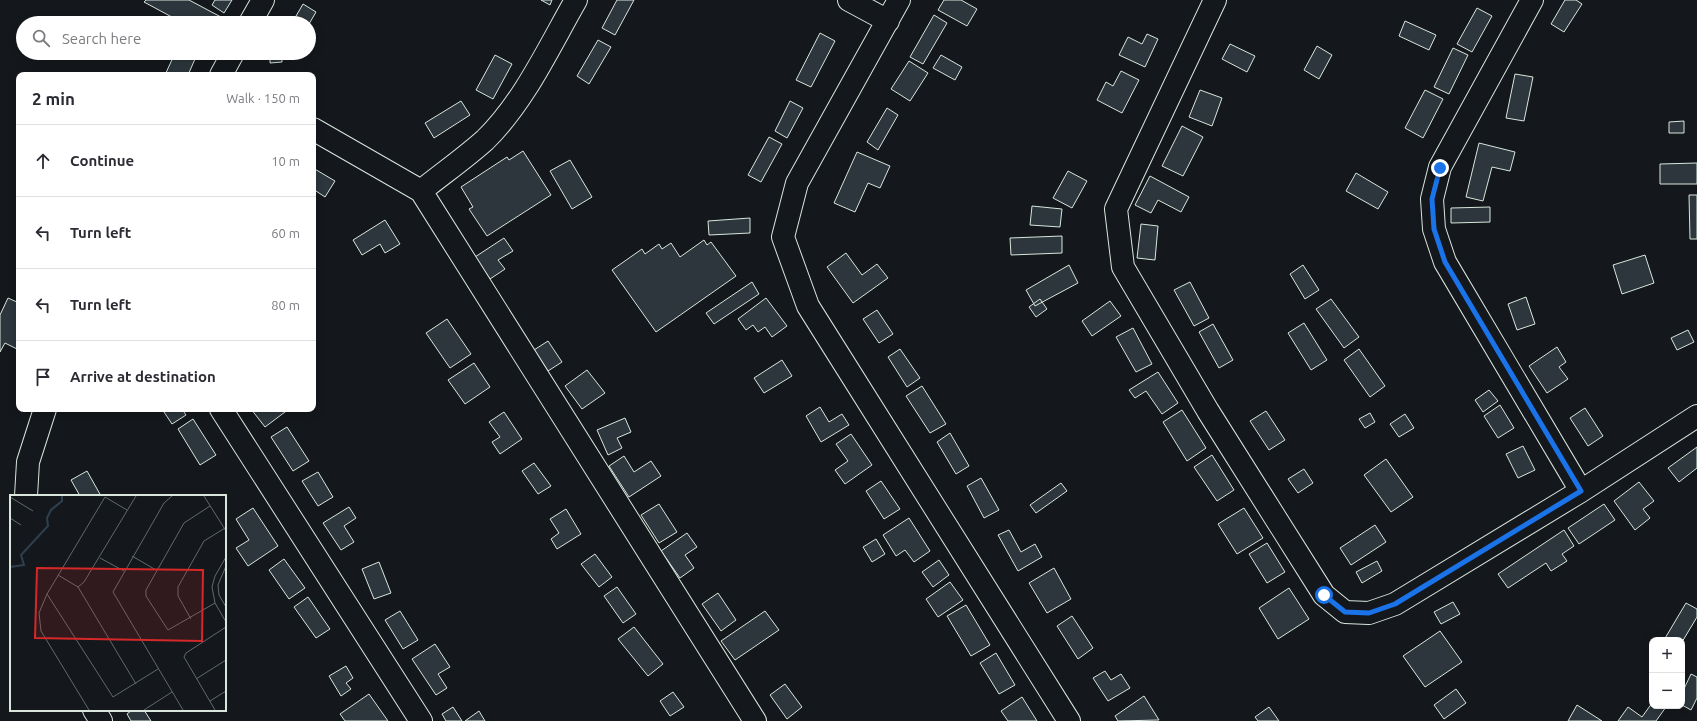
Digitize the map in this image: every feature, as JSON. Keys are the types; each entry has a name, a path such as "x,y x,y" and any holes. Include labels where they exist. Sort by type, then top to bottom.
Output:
{"street":[{"path":"254,16 263,0"},
{"path":"421,191 485,140 502,121 530,80 576,0"},
{"path":"849,0 888,21"},
{"path":"899,0 798,183 783,237 808,306 1069,721"},
{"path":"1532,0 1440,168 1432,199 1434,229 1445,262 1581,491"},
{"path":"1212,1 1116,209 1123,267 1208,411 1324,595 1345,612 1369,613 1395,604 1581,491 1697,416"},
{"path":"223,72 229,60"},
{"path":"316,131 421,191 755,721"},
{"path":"26,495 28,462 44,412"},
{"path":"223,412 421,721"},
{"path":"95,711 101,721"}],"building":[{"path":"146,0 189,0 219,16 170,16 144,2"},
{"path":"215,0 232,0 224,13 212,5"},
{"path":"541,0 552,0 550,5"},
{"path":"617,0 634,0 615,35 602,28"},
{"path":"944,0 961,0 977,9 967,26 938,10"},
{"path":"1565,0 1576,0 1582,4 1564,32 1551,24"},
{"path":"303,4 316,12 314,16 296,16"},
{"path":"1477,8 1492,16 1472,52 1457,44"},
{"path":"934,15 947,23 923,64 910,57"},
{"path":"1405,21 1436,35 1429,50 1399,36"},
{"path":"820,33 835,41 811,87 796,80"},
{"path":"1147,34 1158,39 1145,67 1119,55 1128,37 1142,44"},
{"path":"598,40 611,47 589,84 577,76"},
{"path":"1230,44 1255,56 1247,72 1222,59"},
{"path":"1317,46 1332,55 1319,79 1304,70"},
{"path":"1453,48 1468,55 1449,94 1434,87"},
{"path":"495,55 512,64 493,99 476,90"},
{"path":"941,55 962,67 955,80 933,68"},
{"path":"172,60 195,60 189,72 166,72"},
{"path":"270,60 282,60 282,62 270,63"},
{"path":"909,61 928,73 910,101 891,89"},
{"path":"1121,71 1139,80 1122,113 1097,100 1106,82 1113,86"},
{"path":"1515,74 1533,77 1524,121 1506,118"},
{"path":"1200,90 1222,98 1212,126 1189,117"},
{"path":"1425,90 1443,99 1423,138 1405,128"},
{"path":"461,101 470,115 434,138 425,123"},
{"path":"790,101 803,108 787,138 775,131"},
{"path":"887,108 898,115 878,150 867,142"},
{"path":"1684,121 1684,133 1669,133 1669,122"},
{"path":"1182,126 1203,137 1183,176 1162,166"},
{"path":"769,137 782,144 761,182 748,175"},
{"path":"1479,143 1515,152 1510,171 1492,167 1483,201 1466,197"},
{"path":"523,151 551,195 487,236 469,209 473,207 461,187 507,157 509,160"},
{"path":"857,152 890,166 880,188 868,183 855,212 834,203"},
{"path":"570,160 592,197 572,209 550,171"},
{"path":"1697,163 1697,184 1660,184 1660,164"},
{"path":"316,170 335,181 325,197 316,191"},
{"path":"1068,171 1087,181 1072,208 1053,198"},
{"path":"1356,173 1388,192 1378,209 1346,191"},
{"path":"1150,176 1189,197 1181,212 1158,200 1151,213 1135,205"},
{"path":"1689,195 1697,195 1697,239 1690,239"},
{"path":"1032,206 1062,209 1060,227 1030,225"},
{"path":"1490,207 1490,222 1451,223 1451,208"},
{"path":"750,218 750,233 709,235 708,221"},
{"path":"385,220 400,244 385,253 380,244 362,255 353,240"},
{"path":"1141,224 1158,226 1155,260 1137,258"},
{"path":"1062,236 1062,253 1011,255 1010,238"},
{"path":"504,238 513,251 498,260 505,269 490,279 475,257"},
{"path":"704,240 707,245 711,242 736,276 656,332 612,270 642,249 645,254 659,244 662,249 671,243 680,257"},
{"path":"846,253 862,275 877,264 888,278 853,303 827,267"},
{"path":"1645,255 1654,283 1622,294 1613,265"},
{"path":"1069,265 1078,283 1035,306 1026,290"},
{"path":"1303,265 1319,290 1305,299 1290,274"},
{"path":"752,282 759,294 714,324 706,313"},
{"path":"1190,282 1209,318 1194,326 1174,290"},
{"path":"1526,297 1535,324 1517,330 1508,304"},
{"path":"8,298 16,302 16,348 5,343 0,352 0,315"},
{"path":"766,298 787,326 772,337 765,327 758,332 753,325 746,330 738,319"},
{"path":"1040,299 1047,309 1036,317 1029,307"},
{"path":"1331,299 1359,337 1344,348 1316,309"},
{"path":"1110,301 1121,316 1092,336 1082,321"},
{"path":"877,310 893,334 879,343 863,319"},
{"path":"447,319 471,354 450,368 426,333"},
{"path":"1304,323 1327,360 1311,370 1288,333"},
{"path":"1213,324 1233,360 1219,368 1199,332"},
{"path":"1133,328 1152,364 1136,372 1116,337"},
{"path":"1688,330 1694,342 1677,350 1671,338"},
{"path":"548,341 562,362 548,371 534,350"},
{"path":"1557,347 1566,362 1559,367 1568,379 1547,393 1529,366"},
{"path":"900,349 920,378 907,387 888,357"},
{"path":"1359,349 1385,386 1370,397 1344,360"},
{"path":"782,360 792,376 764,393 754,378"},
{"path":"474,363 490,387 465,404 448,380"},
{"path":"587,370 605,393 582,409 565,386"},
{"path":"1158,372 1178,403 1162,414 1146,391 1135,398 1129,390"},
{"path":"922,386 946,424 930,433 906,396"},
{"path":"1489,390 1498,401 1483,412 1475,400"},
{"path":"1500,405 1514,428 1498,438 1484,416"},
{"path":"820,407 829,422 842,414 849,425 821,442 806,416"},
{"path":"1585,408 1603,436 1588,446 1570,418"},
{"path":"1182,410 1206,448 1187,461 1163,422"},
{"path":"1266,411 1285,440 1269,450 1250,421"},
{"path":"164,412 184,412 186,415 172,424"},
{"path":"253,412 285,412 265,427"},
{"path":"504,412 522,439 500,454 492,442 500,437 489,422"},
{"path":"1370,413 1375,422 1365,428 1359,419"},
{"path":"1405,414 1414,428 1399,437 1390,424"},
{"path":"625,418 631,432 617,438 622,448 608,455 597,430"},
{"path":"193,419 216,455 200,465 178,429"},
{"path":"287,427 309,461 293,471 271,437"},
{"path":"950,433 969,466 956,474 937,442"},
{"path":"851,434 872,465 845,484 835,470 848,461 836,444"},
{"path":"1523,446 1535,470 1518,478 1506,454"},
{"path":"1697,447 1697,468 1679,482 1668,468"},
{"path":"1212,455 1234,490 1217,501 1194,467"},
{"path":"624,456 634,472 651,461 661,476 629,497 609,466"},
{"path":"1386,459 1413,497 1391,512 1364,475"},
{"path":"534,463 551,486 538,494 522,471"},
{"path":"1304,469 1313,483 1298,493 1288,479"},
{"path":"87,471 100,495 79,495 71,480"},
{"path":"318,472 333,497 318,506 302,481"},
{"path":"981,478 999,510 984,518 967,486"},
{"path":"881,481 900,509 884,519 866,491"},
{"path":"1639,482 1654,501 1643,509 1650,518 1635,530 1614,501"},
{"path":"1061,483 1067,491 1036,513 1030,505"},
{"path":"659,504 677,532 659,543 641,515"},
{"path":"1604,504 1615,520 1579,544 1568,528"},
{"path":"349,507 356,518 344,526 354,542 341,550 323,523"},
{"path":"253,508 278,546 248,566 236,548 249,540 236,519"},
{"path":"1244,508 1263,538 1237,554 1218,524"},
{"path":"566,509 581,534 557,549 551,539 559,533 550,519"},
{"path":"909,518 930,551 914,562 905,550 896,556 883,535"},
{"path":"1375,525 1386,542 1351,565 1340,548"},
{"path":"1009,530 1021,552 1035,544 1042,557 1018,571 998,535"},
{"path":"1564,530 1574,546 1562,554 1567,561 1551,571 1546,563 1508,588 1498,574"},
{"path":"687,533 697,547 685,555 694,568 680,578 661,551"},
{"path":"876,539 885,554 872,562 863,547"},
{"path":"1267,543 1285,572 1267,583 1249,554"},
{"path":"595,554 612,577 599,587 581,564"},
{"path":"284,559 305,588 289,599 269,570"},
{"path":"939,560 949,575 933,587 922,572"},
{"path":"1377,561 1382,571 1362,583 1356,572"},
{"path":"379,562 391,593 374,599 362,569"},
{"path":"1054,568 1071,599 1047,613 1029,583"},
{"path":"950,582 963,600 938,617 926,599"},
{"path":"617,587 636,614 623,623 604,596"},
{"path":"1289,588 1309,619 1278,639 1259,608"},
{"path":"718,593 736,620 721,631 702,604"},
{"path":"308,597 330,629 316,638 294,607"},
{"path":"1453,602 1460,614 1441,624 1434,612"},
{"path":"1686,603 1697,609 1697,617 1685,637 1666,637"},
{"path":"966,605 990,645 971,656 947,616"},
{"path":"400,611 418,640 403,649 385,620"},
{"path":"765,611 779,630 735,660 721,641"},
{"path":"1072,616 1093,648 1078,659 1057,626"},
{"path":"634,627 663,664 648,676 618,639"},
{"path":"1440,631 1462,662 1425,687 1403,656"},
{"path":"435,644 450,667 438,674 447,688 436,695 412,659"},
{"path":"996,653 1015,685 999,694 980,663"},
{"path":"346,666 353,678 346,683 351,689 341,696 329,676"},
{"path":"1105,671 1111,680 1121,674 1130,688 1108,701 1093,678"},
{"path":"1691,674 1697,677 1697,698 1691,710 1685,707 1685,687"},
{"path":"785,684 802,707 787,719 770,695"},
{"path":"1456,689 1466,703 1444,719 1434,705"},
{"path":"673,692 684,707 670,716 660,701"},
{"path":"369,694 388,721 345,721 340,714"},
{"path":"1144,696 1159,720 1118,721 1115,716"},
{"path":"1022,697 1037,721 1008,721 1001,711"},
{"path":"1577,705 1602,721 1568,721"},
{"path":"453,707 462,721 446,721 442,714"},
{"path":"1269,707 1279,721 1258,721 1255,717"},
{"path":"1628,707 1642,717 1649,707 1649,709 1665,709 1656,721 1618,721"},
{"path":"131,711 145,711 151,721 131,721 127,714"},
{"path":"479,711 485,721 465,721"}],"route":[{"path":"1324,595 1345,612 1369,613 1395,604 1581,491 1445,262 1434,229 1432,199 1440,168"}]}
